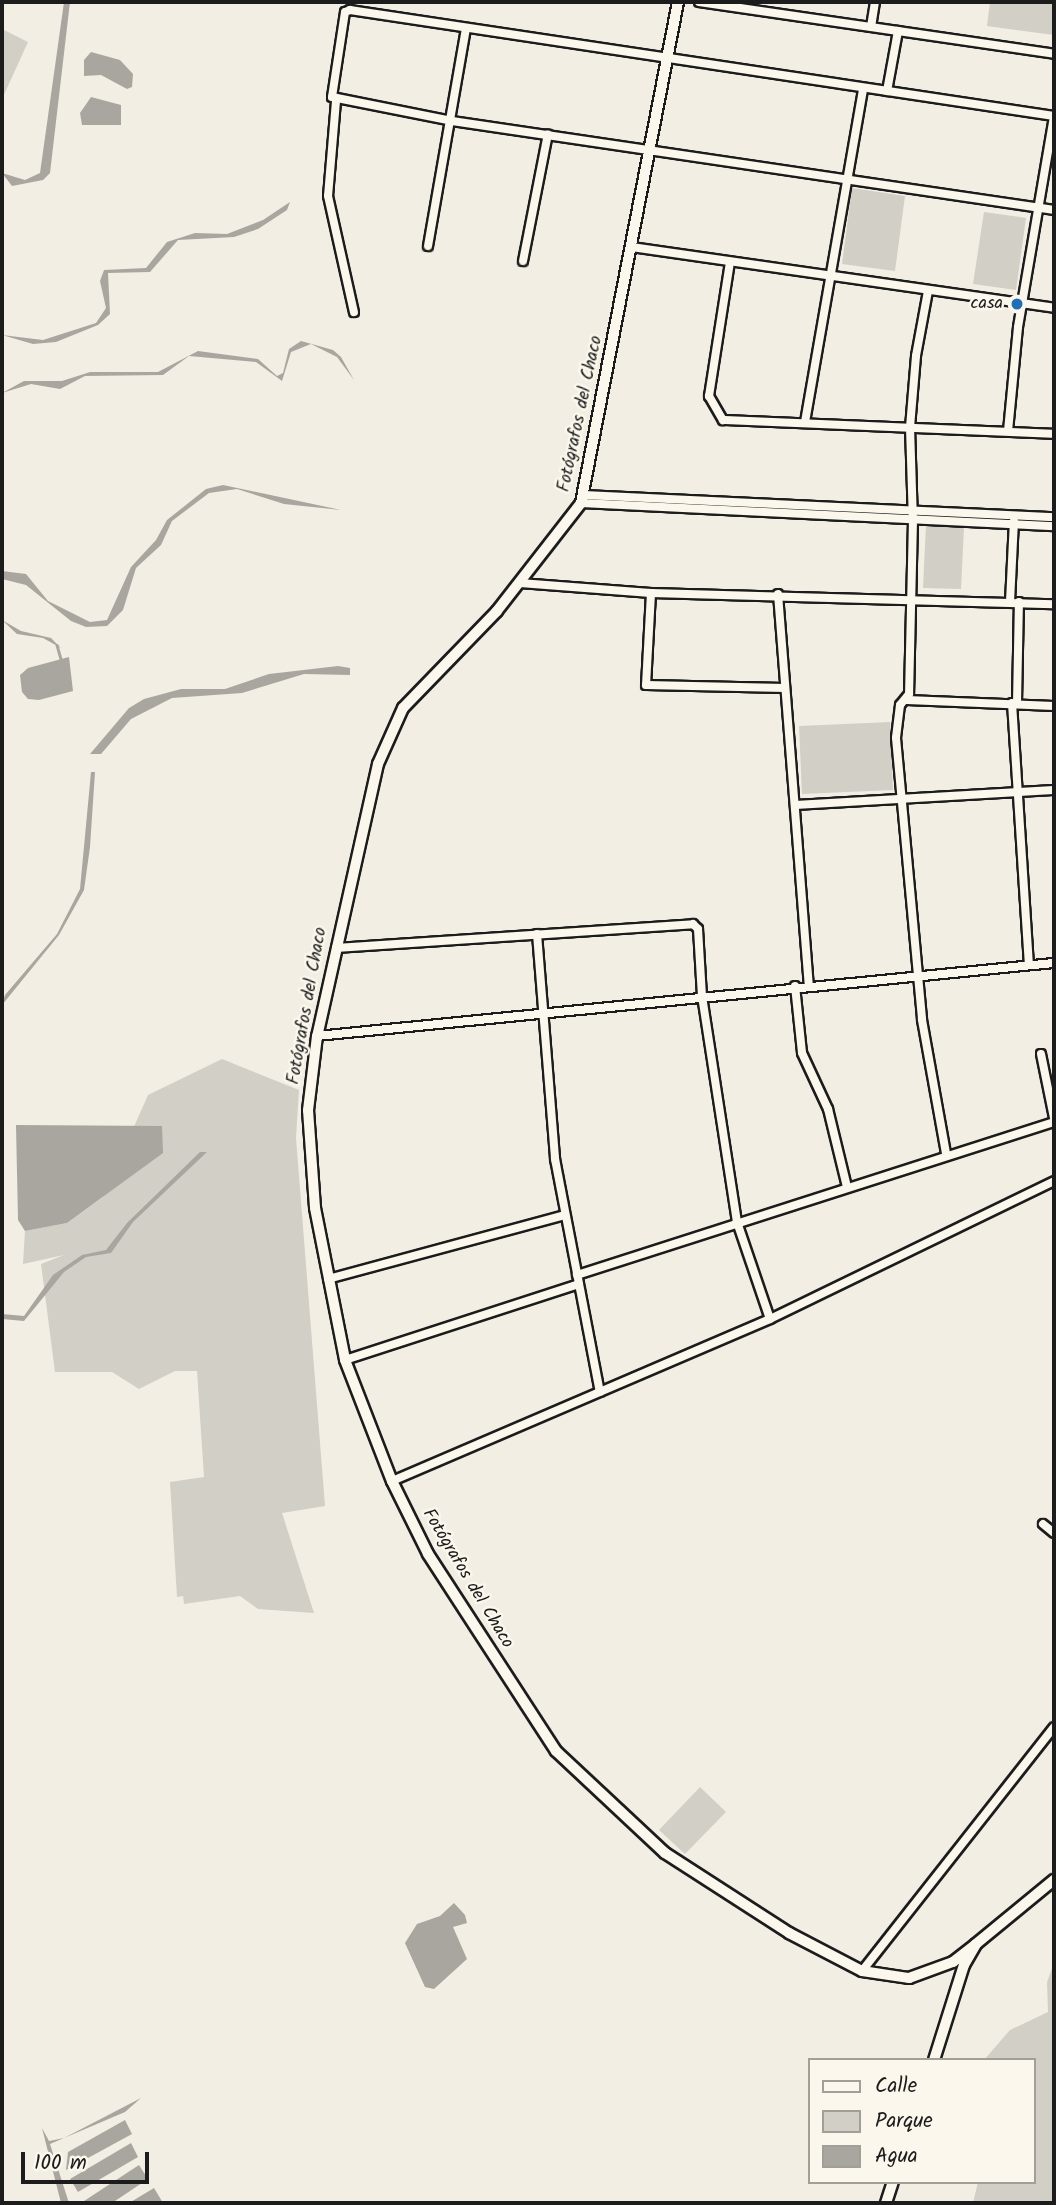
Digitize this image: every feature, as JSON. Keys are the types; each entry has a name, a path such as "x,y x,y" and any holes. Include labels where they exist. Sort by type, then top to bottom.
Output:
{"street":[{"name":"Fotógrafos del Chaco","path":"678,2 582,499 520,583 397,716 367,802 317,1036 308,1110 310,1175 328,1279 345,1360 392,1481 428,1554 556,1751 665,1853 789,1933 862,1971 909,1978 953,1962 1054,1880"},
{"path":"699,2 1054,54"},
{"path":"871,27 875,2"},
{"path":"1008,431 1023,303 1039,208 1054,116 346,10 332,97 336,101 452,121 548,134 844,179 1039,208 1054,210"},
{"path":"428,246 466,29"},
{"path":"887,91 898,31"},
{"path":"805,422 844,179 863,88"},
{"path":"336,101 328,196 354,312"},
{"path":"523,261 548,134"},
{"path":"632,247 827,278 1054,308"},
{"path":"730,262 710,386 712,405 728,421 1054,434"},
{"path":"908,700 913,598 910,427 916,356 929,291"},
{"path":"582,499 913,510 1014,519 1054,526"},
{"path":"582,499 913,520 1054,517"},
{"path":"1014,519 1014,703 1017,792 1029,964"},
{"path":"520,583 651,593 778,594 1054,604"},
{"path":"651,593 646,685 785,688"},
{"path":"778,594 809,985"},
{"path":"946,1154 917,974 897,721 900,705 908,700 1054,706"},
{"path":"795,805 1054,790"},
{"path":"336,948 693,924 698,929 702,996 737,1222 770,1319"},
{"path":"537,934 555,1159 600,1392"},
{"path":"317,1036 795,986 1054,963"},
{"path":"795,986 802,1053 828,1109 847,1187"},
{"path":"345,1360 737,1222 1054,1120 1041,1055"},
{"path":"392,1481 770,1319 1054,1181"},
{"path":"328,1279 565,1216"},
{"path":"1043,1524 1054,1533"},
{"path":"862,1971 1054,1727"},
{"path":"935,2058 964,1965 976,1944"},
{"path":"886,2203 892,2184"}],"green space":[{"path":"990,2 1054,2 1054,35 987,26"},
{"path":"2,29 28,42 2,99"},
{"path":"852,188 905,196 895,271 842,264"},
{"path":"984,212 1026,218 1016,290 973,284"},
{"path":"926,525 964,527 961,589 923,588"},
{"path":"890,722 893,790 802,794 799,726"},
{"path":"222,1059 299,1090 296,1138 325,1506 282,1513 314,1613 258,1609 240,1596 184,1604 183,1596 177,1597 170,1482 204,1477 197,1371 175,1371 139,1389 112,1372 55,1372 41,1264 64,1255 23,1264 25,1231 67,1223 103,1197 148,1095"},
{"path":"700,1787 726,1812 685,1854 659,1830"},
{"path":"1054,1963 1054,2203 973,2203 978,2184 1035,2184 1035,2058 986,2058 1010,2030 1048,2012 1047,1982"}],"water":[{"path":"64,2 70,2 50,173 43,180 12,186 2,173 25,180 40,173"},
{"path":"91,52 120,60 133,74 132,87 127,89 101,75 84,76 84,60"},
{"path":"91,97 121,105 121,125 82,125 80,113"},
{"path":"290,202 287,210 258,229 234,237 178,240 150,272 108,273 110,314 98,325 56,342 33,344 2,335 43,340 96,323 106,308 100,281 104,270 146,268 167,242 195,233 227,234 263,220"},
{"path":"301,341 333,350 341,357 354,380 337,357 311,344 291,352 282,381 256,362 189,356 163,375 85,376 60,389 31,384 2,393 24,381 62,381 90,372 158,372 198,351 258,359 277,376 283,373 289,349"},
{"path":"223,485 341,510 284,504 237,489 209,493 172,521 161,545 136,568 123,610 107,626 86,627 71,621 26,585 2,579 2,571 26,574 48,601 90,622 107,620 131,567 156,540 167,520 206,489"},
{"path":"2,620 21,631 51,638 61,648 43,638 17,634"},
{"path":"69,657 73,691 39,700 28,699 22,692 20,675 28,668"},
{"path":"338,666 350,668 350,675 304,674 242,693 172,698 131,719 101,754 90,754 129,708 144,699 181,689 225,689 269,674"},
{"path":"91,772 95,772 84,890 59,935 2,1005 5,995 57,934 80,889"},
{"path":"16,1125 162,1126 163,1153 67,1223 25,1231 18,1220"},
{"path":"200,1152 207,1152 133,1222 111,1253 86,1257 64,1272 24,1321 2,1319 2,1314 24,1316 53,1275 82,1255 106,1250 127,1223"},
{"path":"454,1903 465,1915 467,1923 453,1927 467,1959 434,1989 425,1987 405,1943 417,1924 440,1916"},
{"path":"141,2098 125,2112 50,2144 69,2203 61,2203 42,2128 49,2141 64,2138"},
{"path":"125,2120 132,2134 66,2170 68,2152"},
{"path":"131,2143 138,2157 78,2192 70,2179"},
{"path":"139,2165 148,2179 112,2203 81,2203"},
{"path":"154,2188 163,2203 129,2203"}],"waterway":[{"path":"57,645 62,662"}],"place":[{"name":"casa","path":"1017,304"}]}
